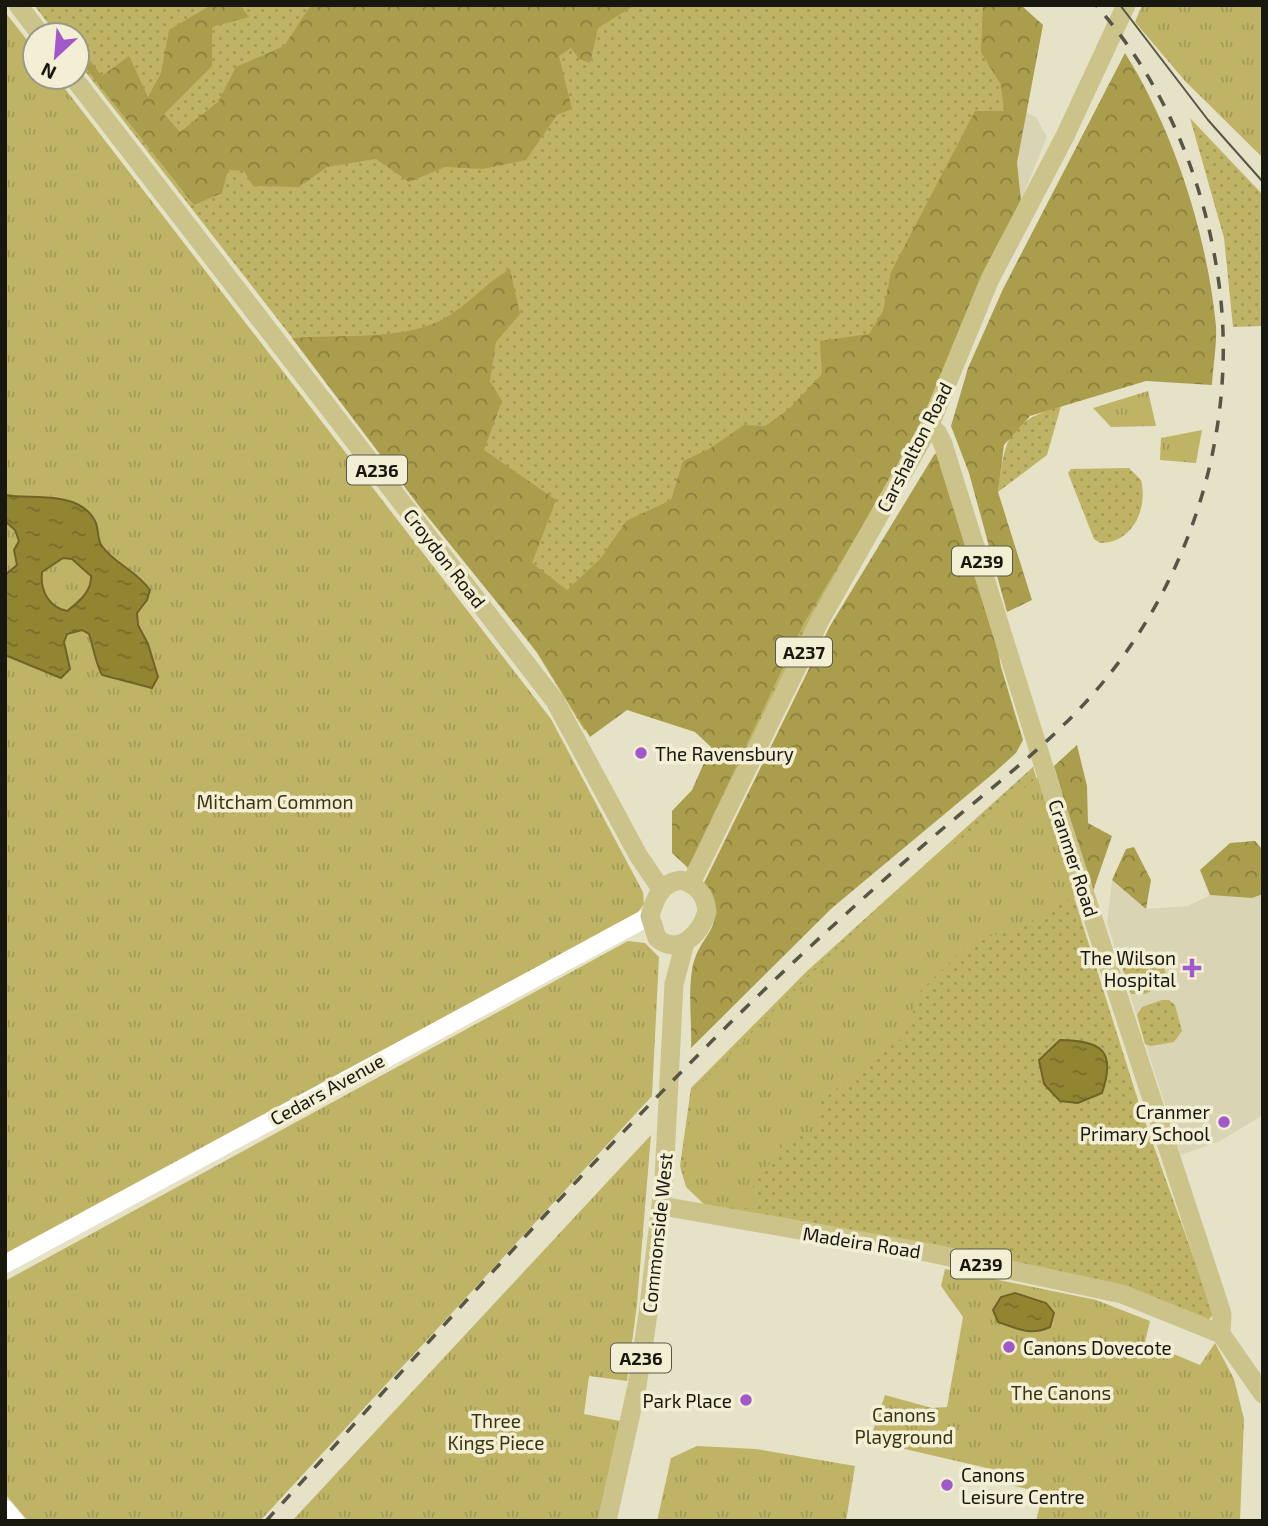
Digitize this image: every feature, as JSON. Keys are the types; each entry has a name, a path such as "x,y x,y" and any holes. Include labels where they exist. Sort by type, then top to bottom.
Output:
{"main road":[{"path":"18,5 30,21"},
{"name":"Carshalton Road","path":"691,883 820,620 929,427 990,279 1091,83 1126,5"},
{"name":"Croydon Road","path":"84,91 555,701 638,855 661,889"},
{"name":"Cranmer Road","path":"929,427 937,432 943,444 1053,796 1222,1314 1221,1334"},
{"path":"671,882 691,883 702,893 707,912 699,931 676,944 657,938 650,916 661,889 671,882"},
{"name":"Commonside West","path":"607,1521 638,1386 662,1206 676,944"},
{"name":"Madeira Road","path":"662,1206 931,1253 1122,1294 1221,1334"},
{"name":"A239","path":"1221,1334 1263,1394"}],"street":[{"name":"Cedars Avenue","path":"5,1265 650,916"},
{"path":"5,1509 15,1521"}],"shaded area":[{"path":"1026,112 1036,117 1047,137 1021,200 1017,164"},
{"name":"The Wilson Hospital","path":"1112,880 1146,909 1188,906 1210,895 1252,898 1263,894 1263,1115 1220,1141 1181,1155 1107,923"}],"green space":[{"path":"34,5 1015,5 1036,27 971,316 692,863 679,852 715,746 700,727 631,706 584,730 537,653 91,79 91,21 46,21"},
{"path":"211,5 240,5 249,17 212,27 212,66 164,114 180,132 218,102 236,67 284,46 311,5 635,5 598,28 590,63 579,59 571,48 559,56 572,109 557,115 526,160 482,169 445,167 409,182 376,159 327,167 299,187 253,186 244,171 228,170 222,193 194,205 91,75 91,62 102,76 129,56 148,97 161,73 169,30"},
{"path":"983,5 1021,5 1043,25 1017,163 1021,200 928,417 804,623 688,868 672,853 672,811 692,790 711,747 695,732 627,710 590,737 537,652 419,506 292,338 395,333 434,324 458,310 510,269 520,314 496,342 490,381 502,401 484,450 556,500 532,563 567,590 601,558 626,521 671,500 683,461 709,449 744,425 765,426 789,409 822,374 820,341 869,334 883,311 891,272 975,111 1004,111 1001,85 981,52"},
{"path":"1142,5 1263,5 1263,158 1185,81 1135,22"},
{"name":"Mitcham Common","path":"5,12 21,32 21,91 67,91 551,719 643,892 644,904 638,912 5,1257"},
{"path":"1125,53 1159,116 1186,184 1196,220 1212,291 1216,326 1212,385 1146,381 1030,416 1004,445 998,492 1032,600 1007,612 969,473 951,426 968,368 1003,289"},
{"path":"1190,118 1263,195 1263,326 1233,327 1224,238"},
{"path":"1148,391 1156,426 1111,427 1093,408"},
{"path":"1061,406 1047,455 998,492 1003,458 1012,435 1029,419"},
{"path":"1202,430 1196,463 1160,460 1161,438"},
{"path":"939,451 992,617 1001,667 1023,740 1016,753 995,772 832,908 691,1048 692,970 714,921 712,899 704,883 830,626 934,455"},
{"path":"1129,468 1141,480 1143,490 1140,512 1136,522 1122,537 1100,543 1094,539 1068,473 1071,469"},
{"path":"1077,745 1087,786 1088,823 1112,836 1092,894 1054,766"},
{"path":"1033,767 1143,1116 1214,1314 1207,1321 707,1207 686,1187 680,1166 691,1088 806,972"},
{"path":"1039,776 1077,896 1049,909 1020,930 974,939 921,990 904,1037 877,1055 818,1104 816,1133 788,1139 753,1186 755,1208 733,1208 708,1201 690,1184 683,1166 694,1090 887,899"},
{"path":"1255,841 1263,850 1263,894 1252,898 1210,895 1200,870 1230,843"},
{"path":"1134,847 1151,880 1146,909 1112,880 1126,849"},
{"path":"628,941 645,943 659,957 652,1096 260,1521 28,1521 5,1494 5,1281"},
{"path":"1157,953 1168,978 1166,984 1145,994 1131,994 1119,957"},
{"path":"1169,1000 1175,1005 1182,1031 1174,1042 1151,1046 1145,1044 1137,1015 1142,1007"},
{"name":"Three Kings Piece","path":"651,1135 637,1304 627,1381 589,1376 584,1414 620,1421 598,1521 292,1521"},
{"name":"The Canons","path":"945,1269 1096,1300 1150,1321 1145,1342 1200,1365 1215,1343 1234,1379 1244,1419 1240,1521 1036,1521 1043,1493 999,1482 1000,1471 870,1441 885,1395 932,1408 947,1407 963,1317 941,1286"},
{"path":"697,1446 756,1449 855,1466 846,1521 657,1521 671,1458"}],"water":[{"path":"5,495 67,500 88,511 95,521 100,543 107,552 150,590 147,600 137,613 138,625 148,644 158,677 152,688 102,675 89,634 82,630 67,634 64,642 70,669 61,678 5,655 5,575 17,565 14,550 19,541 15,530 5,521","holes":["63,558 72,559 91,576 91,581 84,596 67,611 50,602 42,585 42,572"]},
{"path":"1060,1040 1086,1043 1102,1050 1107,1066 1102,1093 1078,1103 1060,1101 1044,1084 1039,1060"},
{"path":"1015,1293 1046,1303 1054,1313 1050,1327 1030,1331 998,1322 993,1310 1001,1297"}],"tram line":[{"path":"1120,5 1208,120 1263,182"}],"railway":[{"path":"266,1521 609,1147 751,1002 926,843 1067,722 1121,659 1152,611 1178,561 1198,508 1213,453 1221,397 1223,340 1219,284 1204,208 1178,135 1142,67 1121,35 1096,5"}],"place":[{"name":"The Ravensbury","path":"641,753"},
{"name":"The Wilson Hospital","path":"1192,968"},
{"name":"Cranmer Primary School","path":"1224,1122"},
{"name":"Canons Dovecote","path":"1009,1347"},
{"name":"Park Place","path":"746,1400"},
{"name":"Canons Leisure Centre","path":"947,1485"}],"park label":[{"name":"Canons Playground","path":"904,1425"}]}
